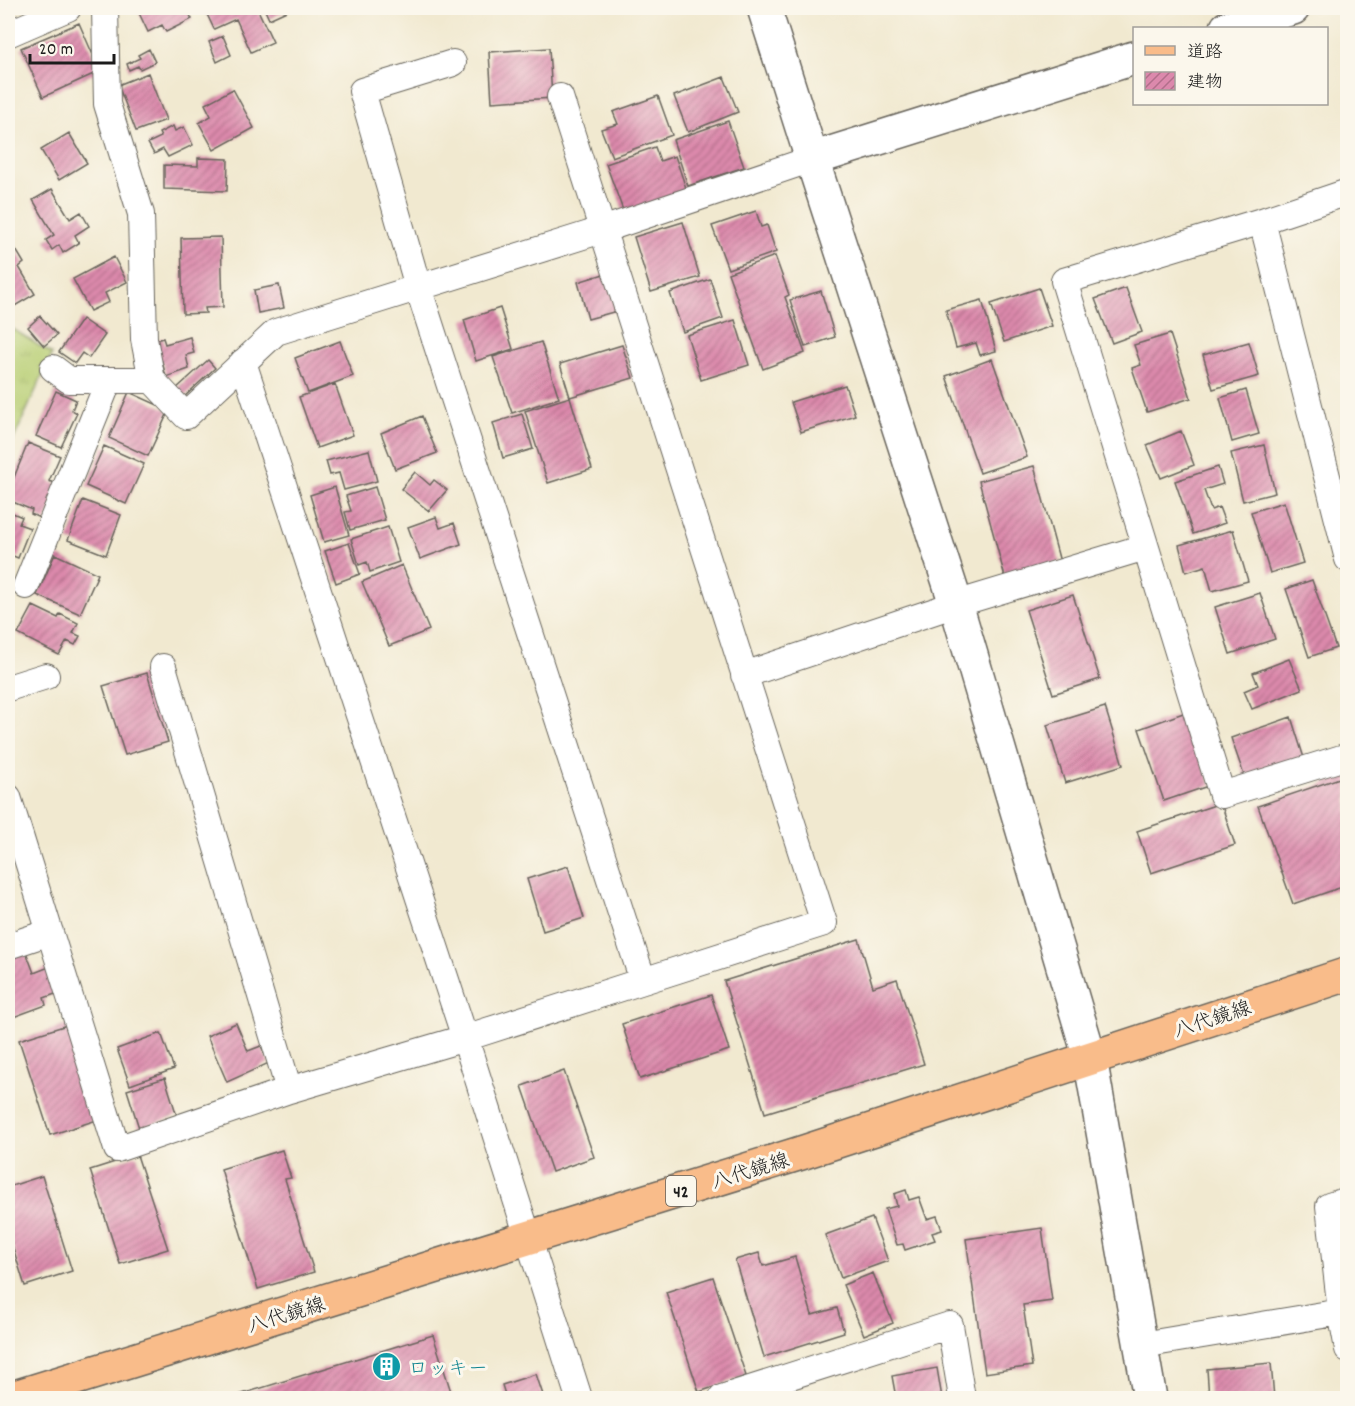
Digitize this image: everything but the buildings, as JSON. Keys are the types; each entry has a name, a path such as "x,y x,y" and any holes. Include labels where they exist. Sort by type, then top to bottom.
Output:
{"main road":[{"name":"八代鏡線","path":"12,1398 801,1154 1347,974"}],"street":[{"path":"8,34 68,8"},
{"path":"105,8 106,104 141,214 144,339 152,380 186,416 276,332 602,230 812,159 1133,58"},
{"path":"764,8 956,604 1090,1058 1150,1398"},
{"path":"1230,27 1293,8"},
{"path":"453,63 362,91 418,287 643,981"},
{"path":"8,797 117,1149 289,1090 465,1038 824,923 560,97"},
{"path":"1347,192 1262,221 1064,281 1222,795 1347,756"},
{"path":"1262,221 1347,559"},
{"path":"243,362 465,1038 579,1398"},
{"path":"53,368 69,380 152,380"},
{"path":"26,586 109,380"},
{"path":"744,675 956,604 1145,547"},
{"path":"163,667 289,1090"},
{"path":"8,688 46,676"},
{"path":"8,946 50,932"},
{"path":"1347,1200 1329,1206 1347,1349"},
{"path":"1142,1345 1341,1312"},
{"path":"722,1398 782,1389 950,1325 962,1398"}],"green space":[{"path":"8,326 52,354 8,452"}],"place":[{"name":"ロッキー","path":"387,1367"}]}
